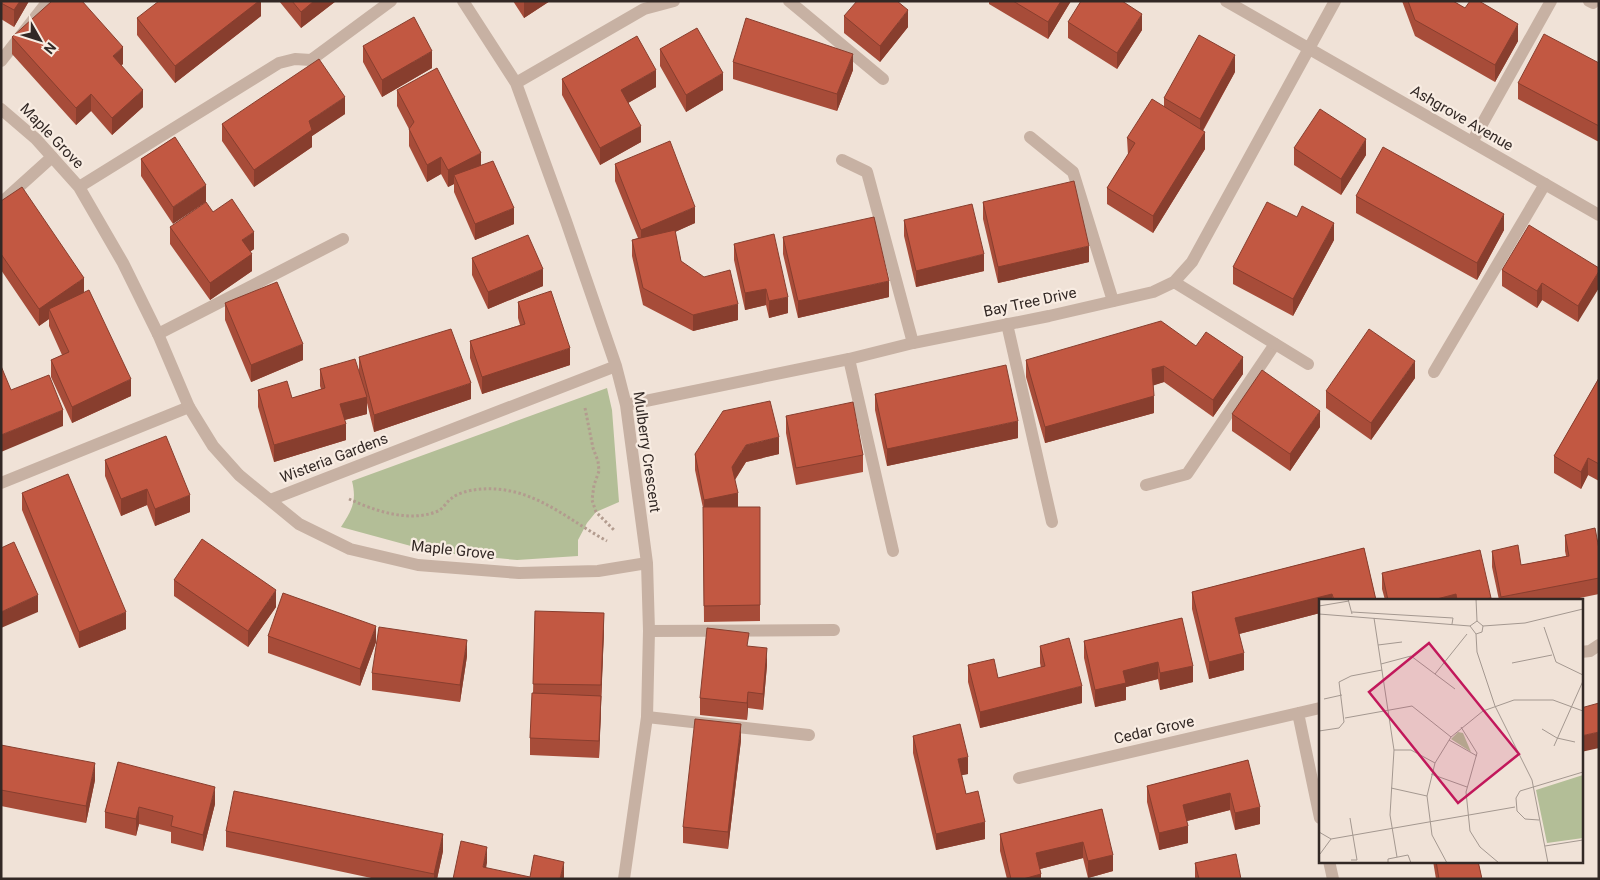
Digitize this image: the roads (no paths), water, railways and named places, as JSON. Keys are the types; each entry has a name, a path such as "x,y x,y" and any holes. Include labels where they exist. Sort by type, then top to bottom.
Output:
{"street":[{"path":"1,61 48,1"},
{"path":"79,188 279,63 295,59 312,60 391,1"},
{"name":"Mulberry Crescent","path":"464,1 516,83 616,366 626,405 646,563 649,631 647,716 624,879"},
{"path":"516,83 641,5 674,1"},
{"path":"789,1 883,80"},
{"name":"Ashgrove Avenue","path":"1226,1 1599,215"},
{"name":"Bay Tree Drive","path":"626,405 849,359 913,343 1113,301 1153,292 1174,282 1192,262 1335,1"},
{"path":"1472,142 1551,1"},
{"name":"Maple Grove","path":"1,108 36,139 79,188"},
{"path":"1030,137 1073,172 1113,301"},
{"path":"1,203 52,157"},
{"path":"842,160 867,172 913,343"},
{"path":"1434,372 1545,184"},
{"name":"Wisteria Gardens","path":"79,188 123,263 158,334 189,407 213,446 239,475 270,500 616,366"},
{"path":"158,334 343,239"},
{"path":"1174,282 1308,364"},
{"path":"1007,324 1052,522"},
{"path":"1146,485 1187,474 1275,344"},
{"path":"849,359 893,551"},
{"path":"1,483 189,407"},
{"name":"Maple Grove","path":"270,500 299,524 350,549 418,565 518,573 598,571 646,563"},
{"path":"649,631 834,630"},
{"name":"Cedar Grove","path":"1019,778 1319,708"},
{"path":"1298,713 1319,813"},
{"path":"647,716 809,735"},
{"path":"1329,862 1333,879"}]}
